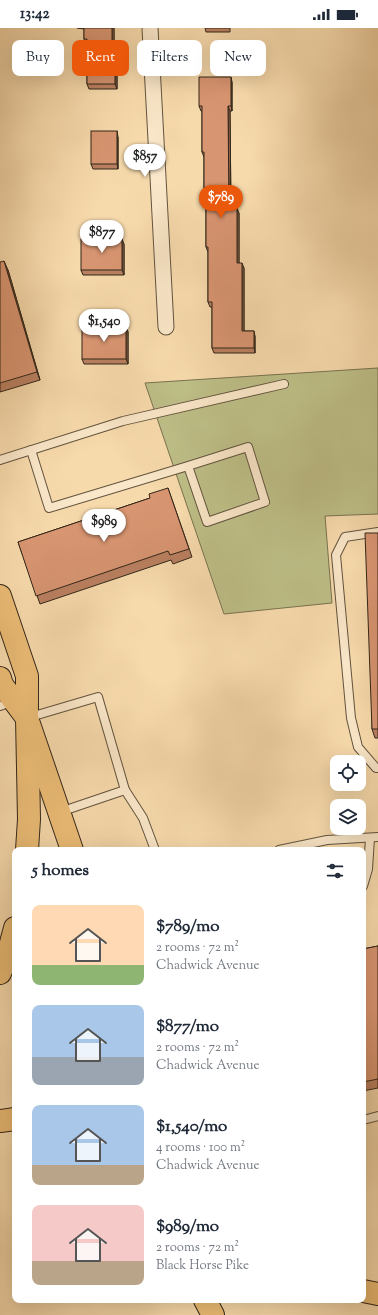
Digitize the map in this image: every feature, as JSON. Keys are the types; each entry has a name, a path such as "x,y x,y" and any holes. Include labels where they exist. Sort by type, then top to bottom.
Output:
{"main road":[{"path":"0,596 27,676 14,708 29,819 27,847"},
{"path":"0,678 60,812 71,847"},
{"path":"0,973 12,939"},
{"path":"0,1121 12,1119"},
{"path":"366,1292 378,1294"},
{"path":"207,1303 213,1315"},
{"path":"215,1303 218,1315"}],"street":[{"path":"150,28 166,327"}],"lane":[{"path":"0,460 123,421 284,384"},
{"path":"31,450 49,508 248,447 265,502 207,522 188,466"},
{"path":"378,532 346,537 336,556 351,718 358,747 376,768 378,768"},
{"path":"14,708 98,697 125,790 143,818 154,847"},
{"path":"60,812 125,790"},
{"path":"293,847 327,840 374,838 366,875"},
{"path":"366,1119 378,1116"}],"green space":[{"path":"378,368 378,514 325,516 332,603 224,614 145,383"}],"building":[{"path":"84,28 112,28 112,40 84,39"},
{"path":"87,76 115,76 115,84 87,84"},
{"path":"199,77 231,77 231,106 228,106 229,208 237,208 237,263 242,263 242,331 254,331 254,348 212,348 212,302 208,302 206,188 204,188 202,106 199,106"},
{"path":"91,131 117,131 117,164 91,164"},
{"path":"81,239 122,239 122,270 81,270"},
{"path":"4,261 37,372 0,383 0,262"},
{"path":"82,327 126,327 126,359 82,359"},
{"path":"168,488 189,549 170,555 168,551 36,596 18,542 150,498 149,494"},
{"path":"365,533 378,533 378,729 372,729"},
{"path":"378,946 378,1079 366,1081 366,948"}]}
